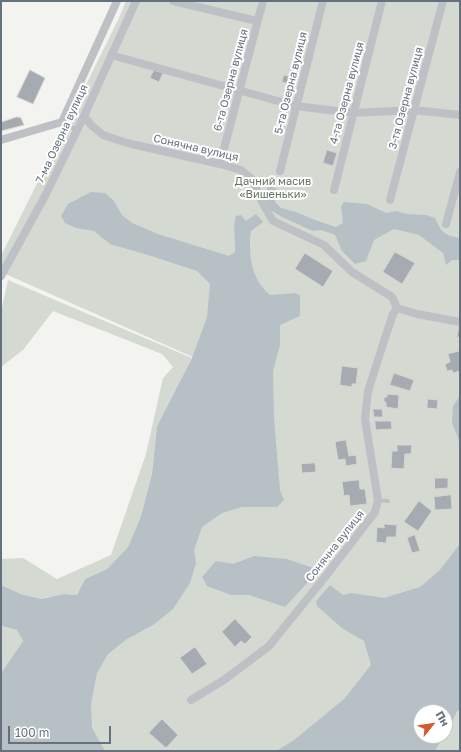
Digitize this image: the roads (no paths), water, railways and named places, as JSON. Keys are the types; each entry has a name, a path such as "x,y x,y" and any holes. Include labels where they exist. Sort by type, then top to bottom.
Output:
{"street":[{"path":"1,140 62,122 117,1"},
{"name":"7-ма Озерна вулиця","path":"1,274 45,196 84,116 136,1"},
{"path":"173,1 257,21"},
{"name":"6-та Озерна вулиця","path":"220,164 263,1"},
{"name":"5-та Озерна вулиця","path":"280,171 323,1"},
{"name":"4-та Озерна вулиця","path":"334,190 382,1"},
{"name":"3-тя Озерна вулиця","path":"390,200 443,1"},
{"path":"111,55 296,106 353,113 414,110 460,115"},
{"name":"Сонячна вулиця","path":"84,116 91,125 103,135 127,143 241,170 252,179 262,202 273,221 324,245 352,272 392,297 397,308"},
{"path":"446,224 460,172"},
{"path":"378,500 365,419 371,383 390,320 397,308 417,314 460,322"},
{"name":"Сонячна вулиця","path":"190,700 224,680 269,646 326,577 375,512 378,500"}],"lane":[{"path":"62,122 77,130"},
{"path":"378,500 388,501"}],"park label":[{"name":"Дачний масив «Вишеньки»","path":"273,188"}]}
